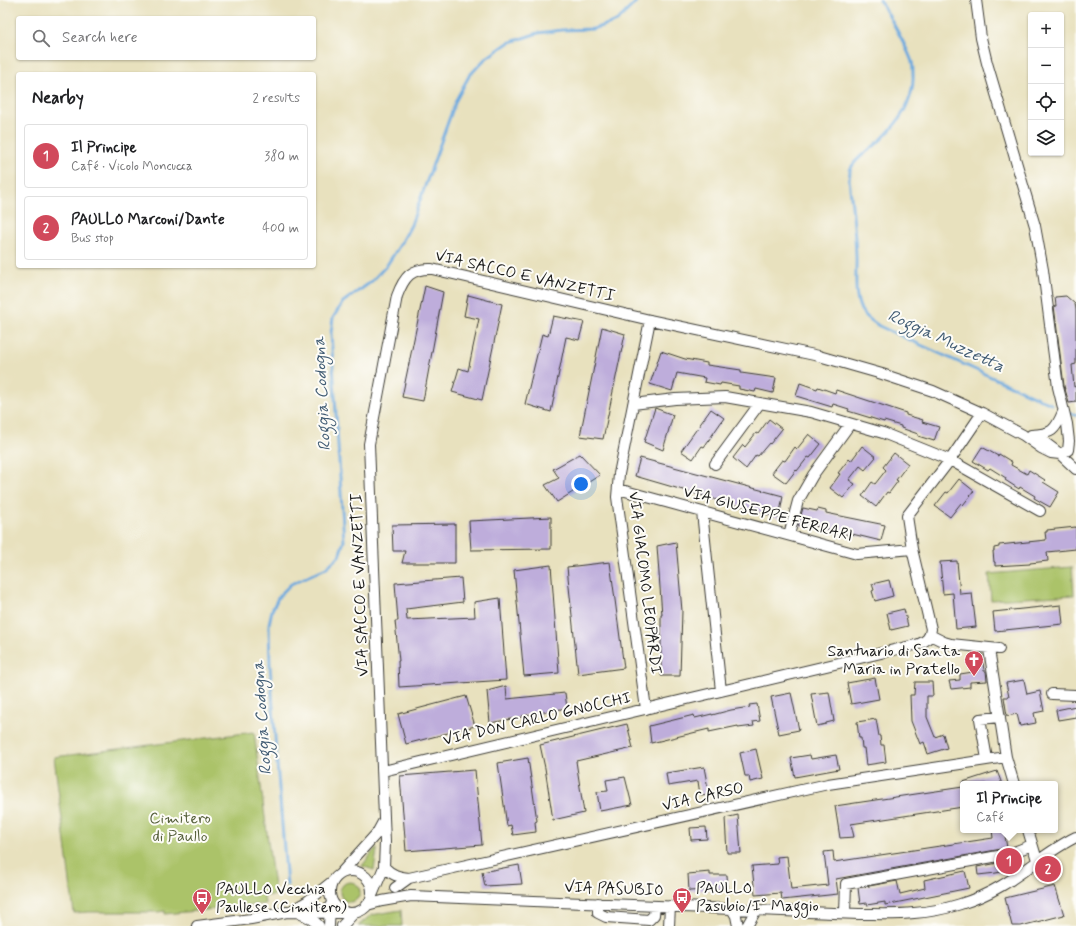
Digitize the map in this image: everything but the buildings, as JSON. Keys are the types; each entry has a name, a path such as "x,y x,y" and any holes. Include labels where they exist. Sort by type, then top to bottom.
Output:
{"street":[{"path":"976,0 981,38 987,63 1035,226 1043,270 1058,387 1066,424 1076,453"},
{"name":"VIA SACCO E VANZETTI","path":"369,902 384,867 386,842 369,444 397,296 408,275 423,269 432,269 650,320 819,356 882,374 933,391 1023,435 1050,453 1060,454"},
{"name":"VIA GIACOMO LEOPARDI","path":"646,709 617,497 619,474 650,320"},
{"path":"633,404 675,399 725,396 811,412 883,433 950,460 1040,510"},
{"path":"715,464 760,403"},
{"path":"1023,435 1035,435 1053,430 1058,426 1063,412"},
{"path":"982,414 950,460 907,516 912,549 932,629 930,635 951,644 994,649 1000,717 1006,757 1013,781"},
{"path":"789,535 798,501 813,475 850,424"},
{"path":"1060,454 1068,450 1069,446 1066,424"},
{"path":"1035,435 1060,454 1076,469"},
{"name":"VIA GIUSEPPE FERRARI","path":"618,490 856,554 912,549"},
{"path":"702,512 721,692"},
{"name":"VIA DON CARLO GNOCCHI","path":"383,770 721,692 919,644 925,642 930,635"},
{"path":"1052,694 1076,695"},
{"path":"987,760 980,719 1000,717"},
{"name":"VIA CARSO","path":"384,867 388,872 396,877 409,878 828,784 1006,757"},
{"path":"329,926 331,887 336,878 377,833 384,820"},
{"path":"1029,833 1037,860"},
{"name":"VIA PASUBIO","path":"369,902 411,896 756,910 888,914 916,913 951,906 982,895 1001,886 1056,847 1076,837"},
{"path":"846,913 846,884 1009,854 1032,845"},
{"path":"197,926 291,912 350,913 361,910 369,902 371,890 370,883 364,876 358,873 343,873 308,901 291,912"},
{"name":"VIA PASUBIO","path":"358,873 411,896"},
{"name":"VIA CARSO","path":"395,888 409,878"},
{"path":"330,894 336,907 341,911 350,913"},
{"path":"598,903 598,913 606,917 649,920 654,915 655,906"},
{"path":"669,926 670,906"},
{"path":"732,909 736,916 738,926"},
{"path":"747,926 756,910"},
{"path":"291,912 310,917 319,926"},
{"path":"342,926 350,913"}],"green space":[{"path":"1072,567 1074,595 991,600 989,574"},
{"name":"Cimitero di Paullo","path":"254,732 275,895 264,896 265,904 165,914 165,911 74,913 54,757"},
{"path":"375,849 377,850 374,870 362,866"},
{"path":"350,882 357,885 360,892 357,899 350,902 343,899 340,892 343,885"},
{"path":"401,910 402,926 358,926 371,915"}],"waterway":[{"name":"Roggia Codogna","path":"287,885 270,665 269,624 272,610 279,596 291,584 326,568 339,556 344,541 331,333 333,318 343,302 371,282 387,265 403,240 411,225 456,100 469,76 485,59 508,43 538,33 562,30 593,29 617,21 638,0"},
{"name":"Roggia Muzzetta","path":"880,0 909,54 912,62 913,85 907,105 896,123 882,139 857,160 850,170 849,179 856,246 856,290 861,310 867,317 879,326 1051,404"},
{"name":"Roggia Muzzetta","path":"1070,413 1076,415"}],"place":[{"name":"Santuario di Santa Maria in Pratello","path":"974,677"},
{"name":"Il Principe","path":"1009,861"},
{"name":"PAULLO Marconi/Dante","path":"1048,869"},
{"name":"PAULLO Pasubio/I° Maggio","path":"682,914"},
{"name":"PAULLO Vecchia Paullese (Cimitero)","path":"202,915"}]}
